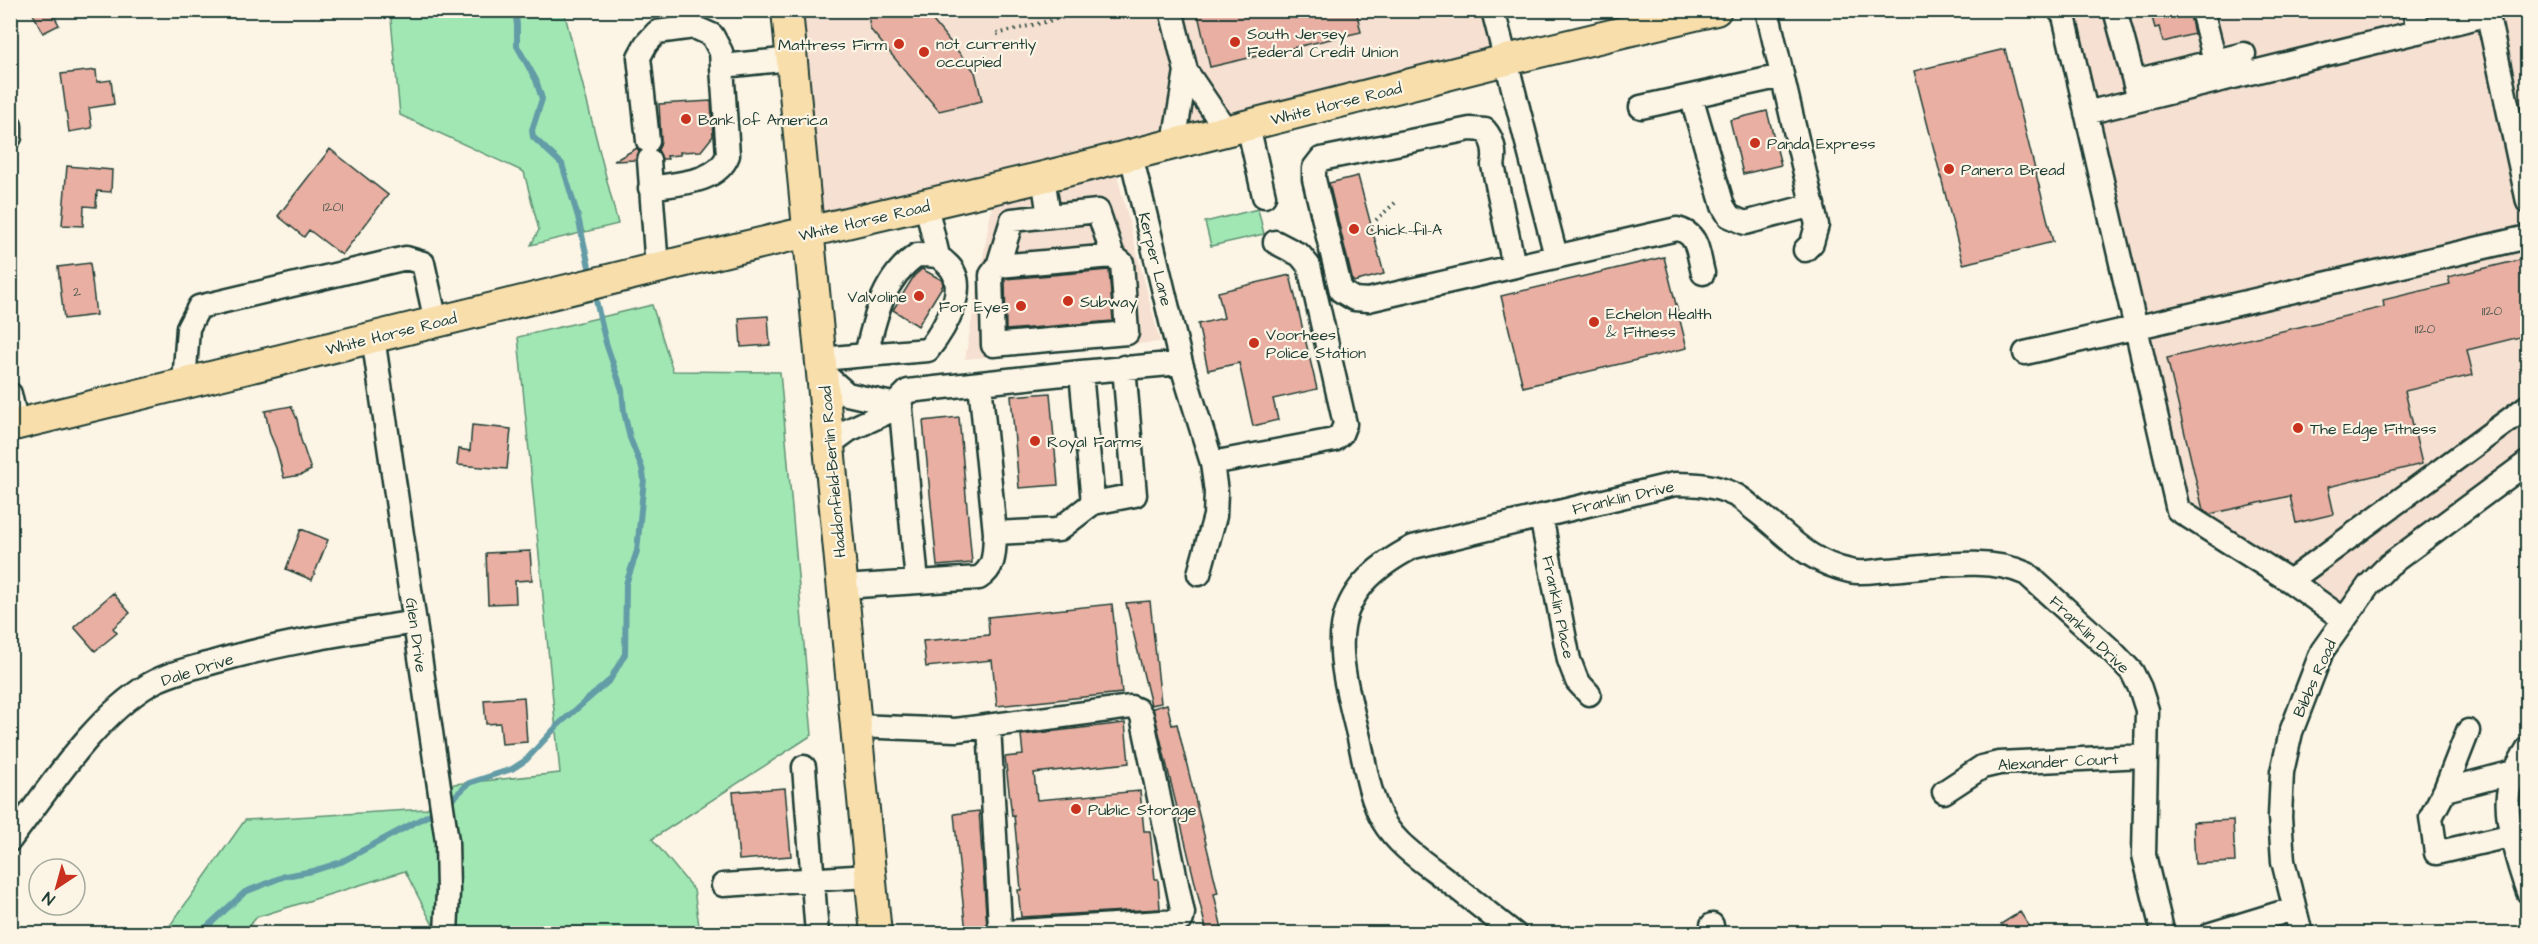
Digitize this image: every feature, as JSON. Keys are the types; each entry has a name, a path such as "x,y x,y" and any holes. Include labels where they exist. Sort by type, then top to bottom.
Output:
{"main road":[{"name":"Haddonfield-Berlin Road","path":"787,10 876,933"},
{"name":"White Horse Road","path":"14,425 657,268 1042,177 1506,60 1716,10"}],"street":[{"path":"1171,10 1186,71 1174,143"},
{"path":"1493,10 1556,256"},
{"path":"1767,10 1817,225 1812,243 1805,250"},
{"path":"2115,10 2137,91"},
{"path":"2202,10 2215,61"},
{"path":"2137,91 2416,21 2474,18 2488,11 2528,202"},
{"path":"2063,12 2178,510 2290,581 2343,619"},
{"path":"650,188 712,175 725,163 729,147 723,66 718,43 703,29 693,27 657,32 646,44 639,57 648,150 650,188 657,268"},
{"path":"2086,113 2215,61 2244,54"},
{"path":"723,66 791,59"},
{"path":"1186,71 1237,128 1264,196"},
{"path":"1641,107 1782,76"},
{"path":"1691,96 1723,206 1729,216 1745,223 1813,205"},
{"path":"10,126 10,137"},
{"path":"1514,266 1493,165 1495,158 1491,136 1479,128 1321,159 1314,168 1341,291 1354,299 1368,300 1677,229 1694,237 1702,273"},
{"name":"Kerper Lane","path":"1131,154 1181,363 1212,463 1216,492 1215,516 1199,573"},
{"path":"1042,177 1050,216"},
{"path":"901,406 847,394 822,366 866,355 928,350 943,331 953,309 957,285 952,269 938,256 926,205"},
{"path":"1098,211 1113,256 1122,263 1127,333 993,345 992,275 998,266 1012,220 1098,211"},
{"path":"2025,353 2528,237"},
{"path":"1212,463 1334,440 1341,434 1345,424 1309,266 1300,255 1275,242"},
{"path":"866,355 877,306 902,265 917,255 938,256"},
{"path":"998,266 1113,256"},
{"path":"184,384 188,328 199,307 406,258 423,263 436,322"},
{"name":"Glen Drive","path":"373,337 447,841 446,933"},
{"path":"916,582 900,399 908,391 1181,363"},
{"path":"995,533 1058,530 1093,502 1135,495 1124,368"},
{"path":"1081,372 1093,502"},
{"path":"843,587 979,578 988,572 994,561 995,533 980,383"},
{"path":"10,394 14,425"},
{"path":"830,444 859,425 901,406"},
{"path":"2290,581 2528,406"},
{"name":"Bibbs Road","path":"2301,933 2293,909 2283,861 2280,817 2282,772 2291,732 2322,651 2369,585 2389,565 2528,462"},
{"name":"Franklin Drive","path":"1515,933 1402,846 1383,822 1373,796 1341,664 1341,638 1346,613 1355,593 1365,579 1387,560 1413,547 1675,484 1713,486 1735,494 1804,551 1823,563 1853,572 1996,564 2012,567 2027,574 2132,672 2140,688 2147,710 2144,756 2145,855 2163,933"},
{"name":"Franklin Place","path":"1541,516 1569,660 1577,681 1589,694"},
{"name":"Dale Drive","path":"10,840 83,745 120,706 150,684 177,672 268,647 415,622"},
{"path":"856,726 956,730 1131,707 1138,710 1142,716 1183,913 1182,919 1029,931 1006,932 1002,930 989,726"},
{"path":"2468,730 2445,790 2431,817 2436,853 2513,835"},
{"path":"2528,748 2514,772 2518,799 2513,835 2528,892"},
{"name":"Alexander Court","path":"1944,792 1982,767 1999,763 2144,756"},
{"path":"804,767 817,933"},
{"path":"2445,790 2514,772"},
{"path":"723,885 870,876"},
{"path":"2211,933 2293,909"}],"path":[{"path":"997,34 1092,10"},
{"path":"1377,220 1396,202"}],"shaded area":[{"path":"2065,10 2527,11 2527,462 2389,565 2343,619 2178,510"},
{"path":"787,11 1493,11 1506,60 1113,159 1160,342 965,359 995,189 810,233"}],"green space":[{"path":"396,10 564,11 618,224 531,245 539,230 524,172 400,115 391,19"},
{"path":"1258,209 1264,234 1211,246 1205,222"},
{"path":"652,305 673,371 780,372 812,735 652,839 694,890 700,933 437,933 405,871 257,917 243,933 164,934 245,820 426,809 454,784 560,773 518,337"}],"building":[{"path":"31,10 51,10 59,25 43,33"},
{"path":"868,10 924,10 975,72 982,101 939,111 870,29"},
{"path":"1197,10 1356,10 1361,32 1210,67"},
{"path":"2150,10 2189,10 2194,34 2163,42 2159,27 2155,28"},
{"path":"2005,49 2053,242 1963,264 1914,71"},
{"path":"96,70 97,82 111,80 114,104 89,108 92,128 69,132 61,74"},
{"name":"Bank of America","path":"711,101 713,136 701,151 680,152 680,155 667,156 668,159 662,159 658,150 661,140 659,104"},
{"name":"Panda Express","path":"1767,111 1781,165 1743,174 1730,120"},
{"path":"637,148 639,151 636,160 614,161"},
{"path":"330,149 388,195 342,255 309,230 304,237 278,216"},
{"path":"67,166 112,170 111,192 97,191 96,207 84,206 83,226 62,225"},
{"name":"Chick-fil-A","path":"1358,176 1384,274 1353,282 1329,183"},
{"name":"Echelon Health & Fitness","path":"1664,257 1687,348 1523,387 1501,296"},
{"name":"The Edge Fitness","path":"2528,258 2528,335 2467,350 2473,375 2405,391 2422,464 2328,487 2334,514 2296,523 2290,496 2210,514 2203,510 2167,358 2384,307 2383,300 2450,284 2448,277"},
{"path":"90,263 96,315 64,319 58,267"},
{"name":"Valvoline","path":"922,269 942,280 943,285 918,326 893,310 914,276"},
{"path":"1109,270 1113,321 1006,330 1005,279"},
{"name":"Voorhees Police Station","path":"1290,275 1317,389 1273,399 1278,420 1253,426 1239,363 1208,370 1198,324 1224,318 1218,292"},
{"path":"768,316 770,345 741,347 739,318"},
{"name":"Royal Farms","path":"1050,393 1058,485 1019,488 1011,396"},
{"path":"291,406 297,419 311,470 301,475 284,478 265,411"},
{"path":"959,417 972,563 937,566 923,421"},
{"path":"472,425 511,429 507,469 457,465 459,449 470,451"},
{"path":"301,529 328,540 312,580 286,569"},
{"path":"530,551 532,580 515,581 516,603 488,604 486,553"},
{"path":"113,593 130,613 113,628 117,633 95,651 74,627"},
{"path":"1150,601 1161,703 1151,705 1126,603"},
{"path":"1112,604 1122,693 997,706 992,660 926,667 923,641 989,635 988,617"},
{"path":"524,697 527,742 502,744 500,723 486,724 484,700"},
{"path":"1167,704 1172,725 1177,724 1218,893 1214,894 1223,933 1207,933 1153,708"},
{"path":"1125,723 1129,763 1034,773 1037,800 1140,791 1144,831 1150,831 1155,879 1158,879 1160,909 1021,917 1018,890 1021,890 1014,815 1012,816 1005,757 1023,755 1021,735"},
{"path":"785,788 791,856 739,860 733,792"},
{"path":"979,811 989,933 966,933 954,814"},
{"path":"2233,820 2235,862 2195,864 2193,822"},
{"path":"2020,912 2034,933 2007,933 2001,924"}],"waterway":[{"path":"515,10 517,46 536,80 542,99 532,130 533,137 562,164 578,217 591,276"},
{"path":"447,804 469,783 512,769 526,760 558,725 610,680 625,654 626,584 637,551 644,479 630,438 622,390 606,343 594,292"},
{"path":"199,934 245,892 285,876 313,871 341,862 438,810"}],"place":[{"name":"South Jersey Federal Credit Union","path":"1235,42"},
{"name":"Mattress Firm","path":"899,44"},
{"name":"not currently occupied","path":"924,52"},
{"name":"Bank of America","path":"686,119"},
{"name":"Panda Express","path":"1755,143"},
{"name":"Panera Bread","path":"1949,169"},
{"name":"Chick-fil-A","path":"1354,229"},
{"name":"Valvoline","path":"919,296"},
{"name":"Subway","path":"1068,301"},
{"name":"For Eyes","path":"1021,306"},
{"name":"Echelon Health & Fitness","path":"1594,322"},
{"name":"Voorhees Police Station","path":"1254,343"},
{"name":"The Edge Fitness","path":"2298,428"},
{"name":"Royal Farms","path":"1035,441"},
{"name":"Public Storage","path":"1076,809"}]}
